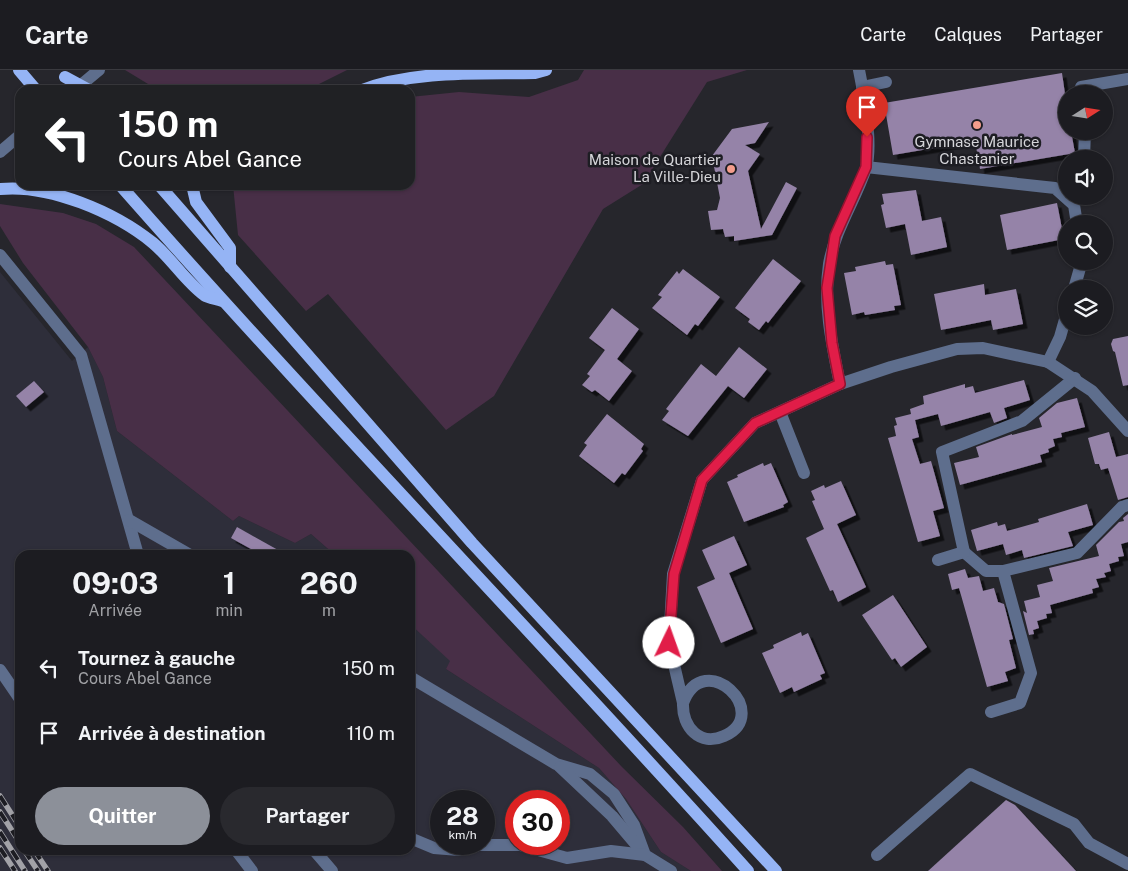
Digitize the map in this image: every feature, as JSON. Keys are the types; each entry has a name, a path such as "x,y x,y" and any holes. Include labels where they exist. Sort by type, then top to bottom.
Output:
{"main road":[{"path":"19,70 32,85"},
{"path":"374,84 389,70"},
{"path":"374,84 429,74 534,73 546,70"},
{"path":"62,73 72,85"},
{"path":"62,73 81,85"},
{"path":"0,189 15,189"},
{"path":"22,190 76,202 112,216 152,242 205,296 222,301"},
{"path":"124,190 222,301 599,707 748,871"},
{"path":"163,190 472,543 773,869"},
{"path":"193,190 196,202 230,248 230,267"}],"street":[{"path":"82,85 99,70"},
{"path":"840,384 832,343 827,288 835,236 866,167 866,108 859,70"},
{"path":"1093,85 1128,79"},
{"path":"862,87 886,82"},
{"path":"0,152 15,139"},
{"path":"866,167 1055,188 1058,191"},
{"path":"0,255 70,338 81,355 137,550"},
{"path":"1048,362 1061,335"},
{"path":"683,703 691,690 699,684 710,681 721,682 736,695 741,707 740,717 730,734 716,739 706,739 691,732 683,713 683,703 669,643 674,574 702,480 755,423 840,384 891,367 957,349 983,348 1048,362 1092,391 1128,431"},
{"path":"1075,378 1022,421 942,452 964,552 986,571 1003,571 1077,553 1122,507 1128,505"},
{"path":"780,412 804,473"},
{"path":"129,520 181,550"},
{"path":"938,560 964,552"},
{"path":"991,712 1020,703 1031,673 1003,571"},
{"path":"0,670 15,692"},
{"path":"415,680 556,764 612,816 659,871"},
{"path":"877,855 970,774 1074,824 1089,843 1128,864"},
{"path":"415,840 434,848 459,850 479,845 520,845 567,858 611,851 645,855 671,871"},
{"path":"240,855 252,871"},
{"path":"318,855 332,871"}],"shaded area":[{"path":"125,70 347,70 317,85 150,85"},
{"path":"584,70 747,70 707,82 643,184 603,209 494,396 446,430 328,294 306,311 238,235 234,190 415,190 415,96 459,92 529,97 578,80"},
{"path":"0,204 63,213 96,224 134,247 622,767 683,827 722,871 691,871 661,852 626,799 599,768 446,669 450,661 415,629 415,550 329,550 311,534 295,543 239,516 233,521 117,431 103,377 88,347 23,263 0,226"},
{"path":"0,272 72,361 88,347 103,377 117,431 233,521 239,516 295,543 311,534 329,550 15,550 15,855 415,855 415,629 451,661 446,669 599,768 626,799 661,852 691,871 0,871"}],"building":[{"name":"Gymnase Maurice Chastanier","path":"1062,73 1064,85 1058,85 1058,140 1073,140 1074,150 1058,150 1058,156 980,169 975,141 893,155 884,103"},
{"path":"769,122 755,143 745,145 760,154 748,171 761,229 786,182 797,188 772,235 734,241 734,236 725,237 723,229 711,230 708,211 717,210 720,198 712,156 732,129"},
{"path":"916,190 922,221 941,217 947,247 911,255 905,224 886,228 881,205 884,204 882,194"},
{"path":"1057,203 1059,215 1058,240 1007,250 1000,215"},
{"path":"773,259 801,281 768,323 766,321 759,330 748,322 750,319 735,308"},
{"path":"885,261 886,265 893,264 901,305 894,306 895,310 865,315 864,312 852,315 844,273 856,271 855,267"},
{"path":"683,269 720,297 698,326 695,324 687,335 652,308 662,297 658,295 677,271 679,274"},
{"path":"984,284 985,295 1016,289 1023,324 993,330 991,320 941,330 934,294"},
{"path":"612,308 639,329 617,359 632,371 609,401 595,390 592,392 582,385 590,376 587,374 605,350 589,338"},
{"path":"1128,336 1128,385 1123,386 1115,352 1111,344 1113,339"},
{"path":"739,347 767,369 744,398 728,386 688,436 662,420 669,411 666,409 701,364 716,376"},
{"path":"1024,380 1030,400 1004,408 1007,418 994,423 990,412 941,426 938,414 915,420 919,437 912,439 920,464 931,461 944,508 933,511 940,536 918,542 888,438 896,436 894,426 897,425 895,418 911,414 910,409 924,404 923,396 965,384 965,388 973,386 975,393"},
{"path":"34,381 44,392 26,407 16,396"},
{"path":"1077,398 1085,427 1061,433 1062,437 1053,439 1055,446 1048,449 1049,452 1040,455 1042,462 960,485 954,463 979,457 976,447 1012,434 1042,427 1039,418 1057,403"},
{"path":"607,414 644,444 641,449 643,451 625,475 622,473 614,483 579,456 587,445 584,443"},
{"path":"1109,432 1116,457 1128,454 1128,497 1118,500 1108,468 1101,470 1099,464 1095,464 1088,438"},
{"path":"763,463 764,466 771,463 788,502 783,505 784,507 744,522 727,482 738,477 737,475"},
{"path":"841,481 856,515 837,524 866,587 838,602 833,590 830,591 806,538 824,529 812,501 815,500 811,491 824,485 825,488"},
{"path":"1087,504 1093,525 1068,532 1073,546 1024,558 1022,550 1006,555 1003,544 977,551 971,530 997,522 998,526 1005,524 1007,531 1039,522 1038,519"},
{"path":"1128,514 1128,542 1121,544 1124,556 1118,557 1119,561 1109,564 1111,571 1104,573 1106,577 1096,579 1099,587 1092,589 1093,593 1050,605 1052,613 1046,614 1047,618 1037,621 1039,628 1033,630 1034,634 1029,635 1023,611 1027,613 1024,601 1040,597 1037,585 1053,581 1049,568 1099,556 1096,545 1119,522 1124,521 1123,518"},
{"path":"237,527 278,550 253,550 231,538"},
{"path":"734,536 747,565 729,573 753,629 721,643 697,587 715,579 702,550"},
{"path":"965,569 968,578 979,576 983,591 994,588 998,602 1004,604 1013,639 1009,640 1016,668 1005,672 1008,681 987,687 959,588 952,590 948,574"},
{"path":"893,595 927,647 901,667 895,658 892,660 862,615"},
{"path":"801,632 802,636 808,633 825,673 820,675 822,679 794,692 792,687 780,693 762,653 774,648 773,645"},
{"path":"1006,800 1015,805 1076,871 928,871"}],"railway":[{"path":"0,796 15,819"},
{"path":"0,812 15,835"},
{"path":"0,832 25,871"},
{"path":"0,848 15,871"},
{"path":"27,855 38,871"},
{"path":"37,855 48,871"}],"place":[{"name":"Gymnase Maurice Chastanier","path":"977,125"},
{"name":"Maison de Quartier La Ville-Dieu","path":"731,169"}],"route":[{"path":"669,643 674,574 702,480 755,423 840,384 832,343 827,288 835,236 866,167 867,137"}]}
